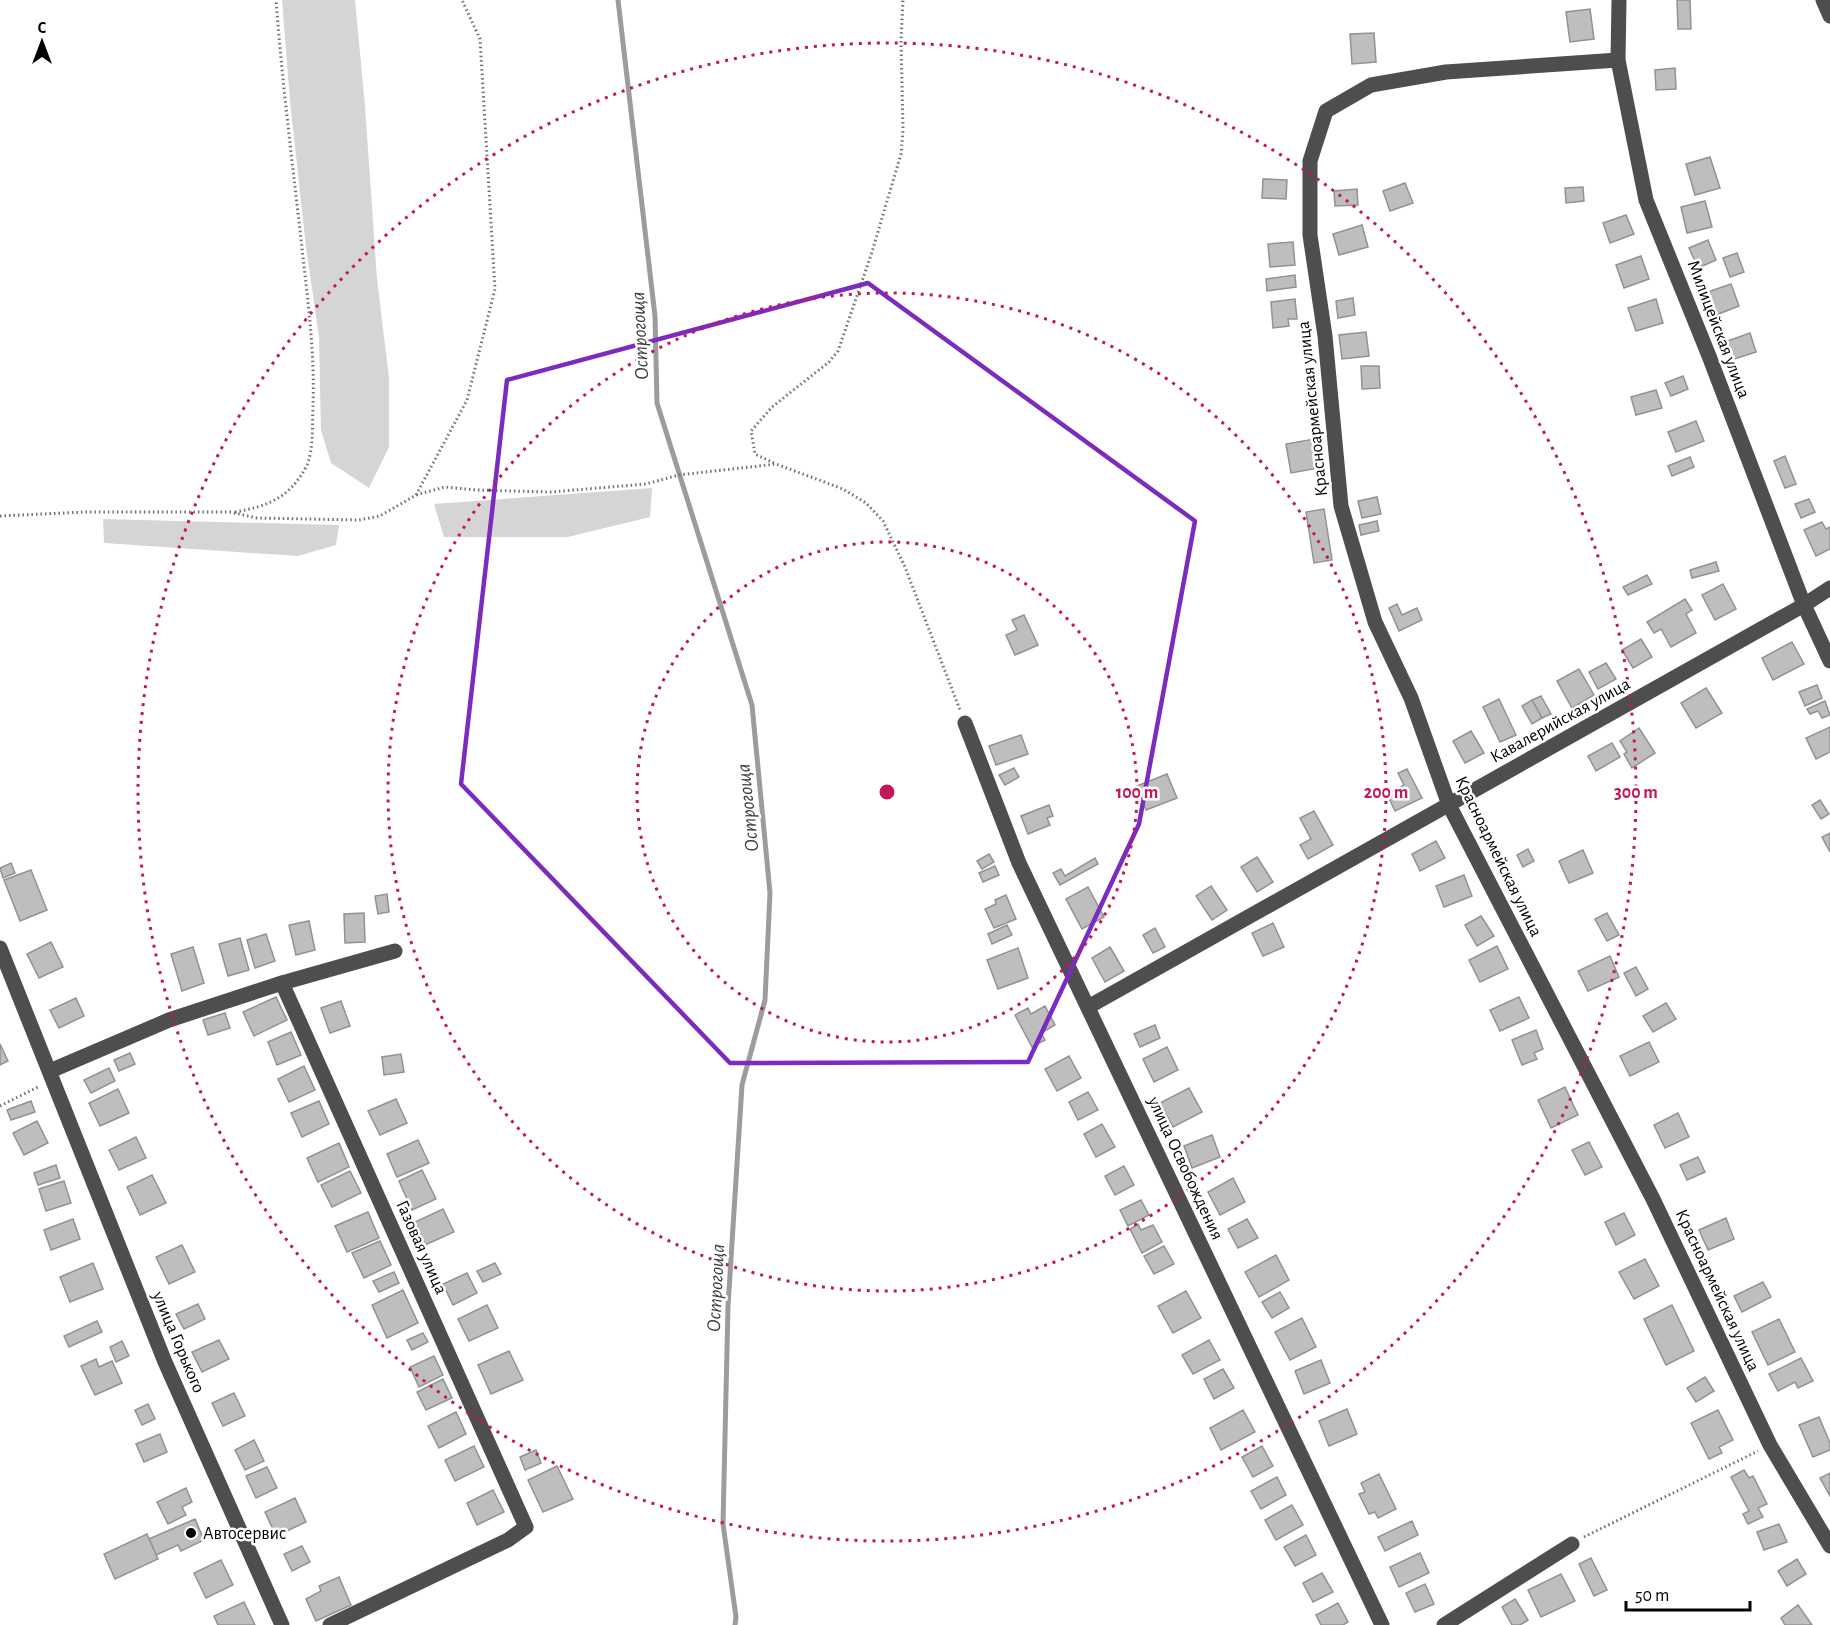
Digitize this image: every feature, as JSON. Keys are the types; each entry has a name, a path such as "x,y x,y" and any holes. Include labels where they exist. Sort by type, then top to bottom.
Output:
{"street":[{"name":"Милицейская улица","path":"1619,0 1618,60 1646,200 1804,605 1830,661"},
{"path":"1823,0 1830,16"},
{"name":"Красноармейская улица","path":"1618,60 1446,72 1371,85 1326,111 1310,161 1310,235 1325,336 1341,506 1376,622 1411,698 1449,805 1653,1199 1770,1445 1830,1546"},
{"name":"Кавалерийская улица","path":"1088,1007 1804,605 1830,588"},
{"name":"улица Освобождения","path":"965,723 1019,863 1382,1625"},
{"name":"улица Горького","path":"0,948 165,1362 282,1625"},
{"path":"52,1076 169,1020 282,983 395,951"},
{"name":"Газовая улица","path":"282,983 526,1527 508,1540 330,1625"},
{"path":"1444,1625 1572,1544"}],"path":[{"path":"0,516 85,512 230,512 256,508 280,498 295,484 308,463 312,439 314,381 310,308 288,127 276,0"},
{"path":"416,495 467,400 495,289 480,39 462,0"},
{"path":"903,0 901,154 872,252 838,351 829,362 772,407 751,431 755,454 843,489 866,503 883,521 905,567 965,723"},
{"path":"230,512 257,518 359,520 380,516 416,495 445,487 550,492 646,484 679,475 776,464"},
{"path":"0,1106 52,1076"},
{"path":"1572,1544 1770,1445"}],"highlighted area":[{"path":"868,283 1195,521 1139,824 1028,1062 730,1063 461,784 507,380"}],"shaded area":[{"path":"282,0 355,0 377,279 389,378 389,447 369,488 331,463 321,430 319,337 306,247 290,101"},
{"path":"652,488 650,517 568,537 444,537 434,504"},
{"path":"103,519 339,525 336,545 298,556 104,543"}],"building":[{"path":"1677,0 1690,0 1691,29 1678,29"},
{"path":"1590,9 1594,39 1570,42 1566,12"},
{"path":"1374,33 1376,62 1352,64 1350,34"},
{"path":"1675,68 1676,89 1656,90 1655,70"},
{"path":"1710,157 1720,188 1695,195 1686,164"},
{"path":"1263,179 1287,180 1286,199 1262,198"},
{"path":"1405,183 1413,203 1390,211 1383,191"},
{"path":"1583,187 1584,201 1566,203 1565,188"},
{"path":"1357,189 1358,205 1335,206 1334,191"},
{"path":"1705,201 1712,227 1687,233 1681,207"},
{"path":"1626,215 1634,234 1610,243 1603,223"},
{"path":"1362,225 1368,247 1339,255 1333,234"},
{"path":"1708,240 1716,260 1698,268 1689,248"},
{"path":"1293,242 1295,265 1270,267 1268,244"},
{"path":"1737,253 1744,272 1730,277 1723,258"},
{"path":"1641,256 1649,279 1624,288 1616,265"},
{"path":"1295,275 1296,287 1267,291 1266,279"},
{"path":"1731,284 1739,306 1716,315 1708,292"},
{"path":"1353,298 1355,315 1338,318 1336,301"},
{"path":"1295,299 1297,319 1288,319 1289,326 1273,328 1271,302"},
{"path":"1656,299 1663,323 1636,331 1628,308"},
{"path":"1366,332 1369,356 1342,359 1339,335"},
{"path":"1750,333 1756,352 1731,360 1725,342"},
{"path":"1361,366 1379,366 1380,388 1362,389"},
{"path":"1683,376 1688,389 1671,396 1665,383"},
{"path":"1656,390 1662,408 1636,415 1631,397"},
{"path":"1696,421 1704,441 1676,452 1668,432"},
{"path":"1314,439 1319,468 1291,473 1286,444"},
{"path":"1785,456 1796,484 1785,488 1774,461"},
{"path":"1690,457 1694,467 1672,476 1668,466"},
{"path":"1377,497 1381,514 1362,518 1358,501"},
{"path":"1809,499 1815,512 1801,518 1795,504"},
{"path":"1324,509 1332,560 1314,563 1306,512"},
{"path":"1377,521 1379,531 1361,535 1359,525"},
{"path":"1822,522 1826,529 1830,527 1830,549 1816,556 1804,530"},
{"path":"1716,562 1719,571 1692,578 1690,570"},
{"path":"1647,575 1652,584 1628,595 1623,587"},
{"path":"1723,584 1736,609 1715,620 1702,595"},
{"path":"1685,599 1692,610 1686,614 1696,633 1671,647 1661,629 1654,633 1647,622"},
{"path":"1397,604 1402,615 1417,608 1422,620 1399,631 1389,608"},
{"path":"1024,615 1038,645 1015,655 1006,635 1017,630 1012,620"},
{"path":"1641,639 1652,657 1633,668 1622,650"},
{"path":"1792,642 1804,664 1773,680 1762,658"},
{"path":"1606,663 1616,679 1598,689 1589,672"},
{"path":"1579,669 1594,695 1572,708 1557,681"},
{"path":"1817,685 1822,698 1805,706 1799,692"},
{"path":"1706,688 1722,713 1696,728 1681,703"},
{"path":"1541,696 1551,714 1542,718 1532,700"},
{"path":"1499,699 1516,735 1500,742 1483,707"},
{"path":"1532,700 1542,718 1532,724 1522,706"},
{"path":"1825,701 1830,715 1822,718 1818,711 1810,714 1807,709"},
{"path":"1830,727 1830,752 1816,759 1806,738"},
{"path":"1639,728 1655,753 1632,768 1624,754 1627,752 1620,741"},
{"path":"1471,731 1484,753 1465,763 1453,741"},
{"path":"1021,735 1028,754 996,765 989,746"},
{"path":"1612,743 1620,757 1596,771 1588,756"},
{"path":"1014,768 1019,777 1005,785 999,775"},
{"path":"1407,769 1422,798 1395,811 1387,794 1404,785 1398,773"},
{"path":"1167,774 1177,798 1146,810 1137,786"},
{"path":"1820,800 1829,814 1821,819 1812,805"},
{"path":"1049,805 1053,816 1047,818 1050,825 1028,834 1021,816"},
{"path":"1314,811 1333,845 1308,859 1300,845 1311,839 1300,818"},
{"path":"1830,833 1830,852 1822,837"},
{"path":"1436,841 1445,858 1420,871 1412,854"},
{"path":"1528,849 1534,861 1523,867 1517,855"},
{"path":"1583,850 1593,873 1569,883 1559,861"},
{"path":"989,854 994,862 982,869 977,861"},
{"path":"1257,857 1273,882 1257,892 1241,867"},
{"path":"1095,858 1098,864 1060,885 1053,873 1061,869 1065,876"},
{"path":"11,863 15,873 3,878 0,868"},
{"path":"995,866 999,875 983,882 979,873"},
{"path":"31,870 47,910 20,921 4,880"},
{"path":"1464,875 1472,896 1444,907 1436,886"},
{"path":"1211,886 1227,910 1212,920 1196,896"},
{"path":"1088,887 1104,917 1082,929 1066,899"},
{"path":"387,894 389,912 378,914 375,896"},
{"path":"1006,895 1016,919 994,928 985,909 996,904 995,900"},
{"path":"364,913 365,942 345,943 344,914"},
{"path":"1607,913 1619,935 1607,941 1595,919"},
{"path":"1481,916 1494,936 1477,946 1465,925"},
{"path":"309,921 315,950 296,955 289,925"},
{"path":"1273,923 1284,947 1263,956 1252,933"},
{"path":"1007,925 1012,935 992,944 988,934"},
{"path":"1155,928 1165,947 1153,953 1143,935"},
{"path":"266,934 275,961 255,968 247,940"},
{"path":"240,938 249,970 228,976 219,944"},
{"path":"51,942 63,967 39,978 27,954"},
{"path":"1497,946 1508,969 1480,982 1469,960"},
{"path":"193,947 204,983 182,991 171,954"},
{"path":"1110,947 1124,971 1105,982 1092,958"},
{"path":"1018,948 1028,978 998,989 987,960"},
{"path":"1610,956 1619,977 1588,991 1578,971"},
{"path":"1636,967 1648,989 1636,996 1624,973"},
{"path":"276,997 287,1020 254,1036 243,1012"},
{"path":"1519,997 1529,1018 1500,1031 1490,1010"},
{"path":"76,998 84,1016 59,1028 50,1010"},
{"path":"341,1001 350,1026 330,1033 321,1008"},
{"path":"1666,1003 1676,1019 1653,1032 1643,1016"},
{"path":"1045,1006 1055,1025 1041,1033 1045,1040 1032,1047 1015,1015 1028,1008 1031,1014"},
{"path":"225,1013 230,1028 208,1035 203,1020"},
{"path":"1155,1025 1160,1038 1140,1047 1134,1034"},
{"path":"1536,1030 1543,1049 1534,1053 1537,1059 1522,1065 1512,1040"},
{"path":"291,1032 301,1055 277,1065 268,1042"},
{"path":"1649,1042 1659,1062 1630,1076 1620,1056"},
{"path":"0,1044 8,1061 0,1065"},
{"path":"1167,1047 1178,1070 1154,1082 1143,1059"},
{"path":"130,1053 135,1064 119,1071 114,1060"},
{"path":"401,1054 404,1072 384,1075 382,1057"},
{"path":"1069,1056 1081,1078 1057,1091 1045,1069"},
{"path":"304,1066 315,1090 289,1102 278,1079"},
{"path":"109,1068 115,1081 91,1093 84,1080"},
{"path":"1565,1087 1578,1115 1551,1128 1538,1100"},
{"path":"1189,1088 1202,1112 1173,1127 1160,1103"},
{"path":"118,1089 129,1113 100,1126 89,1103"},
{"path":"1088,1092 1098,1110 1078,1120 1069,1102"},
{"path":"396,1099 407,1123 380,1135 368,1111"},
{"path":"31,1101 35,1112 11,1120 7,1110"},
{"path":"319,1101 329,1124 302,1137 291,1113"},
{"path":"1678,1113 1689,1137 1665,1148 1654,1125"},
{"path":"37,1121 48,1143 24,1155 13,1133"},
{"path":"1102,1124 1115,1147 1096,1157 1084,1134"},
{"path":"1212,1135 1220,1157 1192,1168 1184,1146"},
{"path":"136,1137 146,1158 119,1170 109,1150"},
{"path":"418,1140 429,1163 397,1177 387,1154"},
{"path":"1589,1142 1602,1167 1585,1175 1572,1150"},
{"path":"339,1143 349,1167 318,1182 307,1158"},
{"path":"1698,1157 1705,1172 1687,1180 1680,1165"},
{"path":"56,1165 60,1178 38,1185 34,1173"},
{"path":"1124,1166 1134,1185 1115,1195 1105,1176"},
{"path":"422,1170 436,1199 412,1210 399,1181"},
{"path":"350,1171 361,1193 332,1207 321,1185"},
{"path":"152,1175 166,1203 140,1215 127,1187"},
{"path":"1233,1178 1245,1202 1220,1215 1208,1192"},
{"path":"64,1181 71,1203 46,1211 39,1189"},
{"path":"1141,1200 1149,1215 1128,1226 1120,1210"},
{"path":"443,1209 454,1232 425,1245 415,1222"},
{"path":"368,1212 379,1238 347,1252 335,1226"},
{"path":"1624,1213 1635,1235 1616,1245 1605,1222"},
{"path":"1726,1218 1734,1239 1708,1250 1699,1230"},
{"path":"73,1219 80,1239 51,1250 44,1230"},
{"path":"1247,1219 1258,1238 1238,1248 1228,1229"},
{"path":"1138,1224 1141,1230 1153,1225 1162,1242 1142,1253 1130,1229"},
{"path":"380,1241 391,1265 364,1278 352,1253"},
{"path":"182,1245 195,1272 169,1284 156,1257"},
{"path":"1164,1246 1174,1264 1154,1274 1144,1256"},
{"path":"1276,1255 1289,1280 1259,1297 1245,1272"},
{"path":"1645,1259 1659,1286 1634,1299 1619,1272"},
{"path":"93,1263 103,1289 70,1302 60,1277"},
{"path":"495,1263 501,1274 483,1282 477,1271"},
{"path":"394,1272 399,1283 379,1292 373,1281"},
{"path":"467,1273 477,1293 453,1305 443,1284"},
{"path":"1763,1282 1771,1297 1742,1312 1734,1296"},
{"path":"403,1290 418,1323 387,1338 372,1305"},
{"path":"1186,1291 1201,1318 1173,1333 1158,1306"},
{"path":"1280,1292 1289,1308 1272,1318 1262,1302"},
{"path":"198,1304 205,1319 184,1329 176,1314"},
{"path":"487,1305 498,1328 469,1341 458,1319"},
{"path":"1672,1305 1694,1351 1666,1365 1644,1319"},
{"path":"1302,1318 1316,1347 1290,1360 1275,1332"},
{"path":"1779,1319 1795,1352 1768,1365 1752,1332"},
{"path":"97,1321 102,1332 69,1347 64,1336"},
{"path":"423,1333 428,1342 412,1350 407,1340"},
{"path":"219,1340 229,1359 202,1372 192,1352"},
{"path":"1209,1340 1220,1360 1193,1374 1182,1355"},
{"path":"122,1341 129,1356 116,1362 110,1347"},
{"path":"509,1351 523,1380 491,1394 478,1365"},
{"path":"434,1356 443,1375 419,1387 410,1367"},
{"path":"1801,1358 1813,1381 1798,1388 1795,1382 1778,1391 1769,1374"},
{"path":"96,1359 99,1367 112,1361 122,1383 95,1395 81,1366"},
{"path":"1321,1360 1330,1383 1304,1394 1295,1371"},
{"path":"1223,1369 1234,1388 1214,1399 1204,1379"},
{"path":"1705,1377 1714,1391 1696,1402 1687,1388"},
{"path":"443,1379 452,1398 426,1410 417,1392"},
{"path":"234,1393 245,1416 223,1426 212,1403"},
{"path":"148,1404 155,1419 142,1425 135,1410"},
{"path":"1347,1409 1357,1434 1329,1446 1319,1421"},
{"path":"1243,1410 1255,1432 1221,1450 1210,1428"},
{"path":"1718,1410 1733,1440 1719,1447 1722,1453 1709,1459 1691,1423"},
{"path":"456,1412 466,1434 439,1448 428,1426"},
{"path":"1819,1417 1830,1443 1830,1450 1813,1457 1799,1425"},
{"path":"160,1434 167,1452 144,1462 136,1444"},
{"path":"254,1440 264,1461 245,1470 235,1450"},
{"path":"474,1446 484,1467 455,1481 445,1460"},
{"path":"1262,1446 1273,1466 1253,1477 1242,1457"},
{"path":"536,1450 541,1463 525,1470 520,1457"},
{"path":"557,1466 573,1499 543,1512 528,1480"},
{"path":"267,1467 277,1488 256,1498 246,1476"},
{"path":"1744,1470 1749,1478 1753,1476 1767,1504 1758,1508 1763,1517 1748,1524 1743,1514 1749,1511 1731,1477"},
{"path":"1830,1473 1830,1496 1820,1478"},
{"path":"1379,1474 1396,1509 1378,1518 1375,1512 1369,1514 1359,1494 1365,1492 1361,1483"},
{"path":"1277,1477 1286,1495 1261,1509 1251,1491"},
{"path":"186,1488 192,1502 182,1507 186,1515 168,1524 157,1502"},
{"path":"493,1490 504,1512 477,1525 467,1503"},
{"path":"295,1498 306,1522 276,1536 265,1512"},
{"path":"1292,1505 1303,1525 1276,1540 1265,1520"},
{"path":"195,1519 204,1540 181,1551 178,1545 156,1555 149,1539"},
{"path":"1412,1521 1418,1535 1385,1551 1378,1537"},
{"path":"1779,1524 1787,1542 1764,1550 1757,1532"},
{"path":"147,1534 158,1559 115,1579 104,1554"},
{"path":"1306,1535 1316,1555 1295,1566 1284,1547"},
{"path":"302,1546 310,1562 292,1571 284,1554"},
{"path":"1420,1553 1429,1573 1399,1587 1390,1567"},
{"path":"1591,1558 1607,1590 1594,1596 1579,1564"},
{"path":"1797,1559 1806,1574 1787,1586 1778,1571"},
{"path":"221,1560 233,1585 206,1598 194,1573"},
{"path":"1322,1573 1333,1592 1313,1602 1303,1583"},
{"path":"1561,1574 1575,1601 1541,1617 1528,1590"},
{"path":"339,1577 351,1605 316,1621 306,1599 321,1591 319,1586"},
{"path":"1425,1584 1434,1604 1415,1612 1406,1593"},
{"path":"1515,1599 1528,1620 1520,1625 1512,1625 1502,1607"},
{"path":"244,1602 255,1625 218,1625 214,1616"},
{"path":"1338,1603 1348,1622 1343,1625 1321,1625 1316,1615"},
{"path":"1798,1605 1812,1625 1785,1625 1781,1618"}],"waterway":[{"name":"Острогоща","path":"618,0 655,316 657,403 752,705 770,893 765,1000 742,1085 728,1306 723,1524 736,1617 735,1625"}],"place":[{"name":"Автосервис","path":"191,1533"}]}
